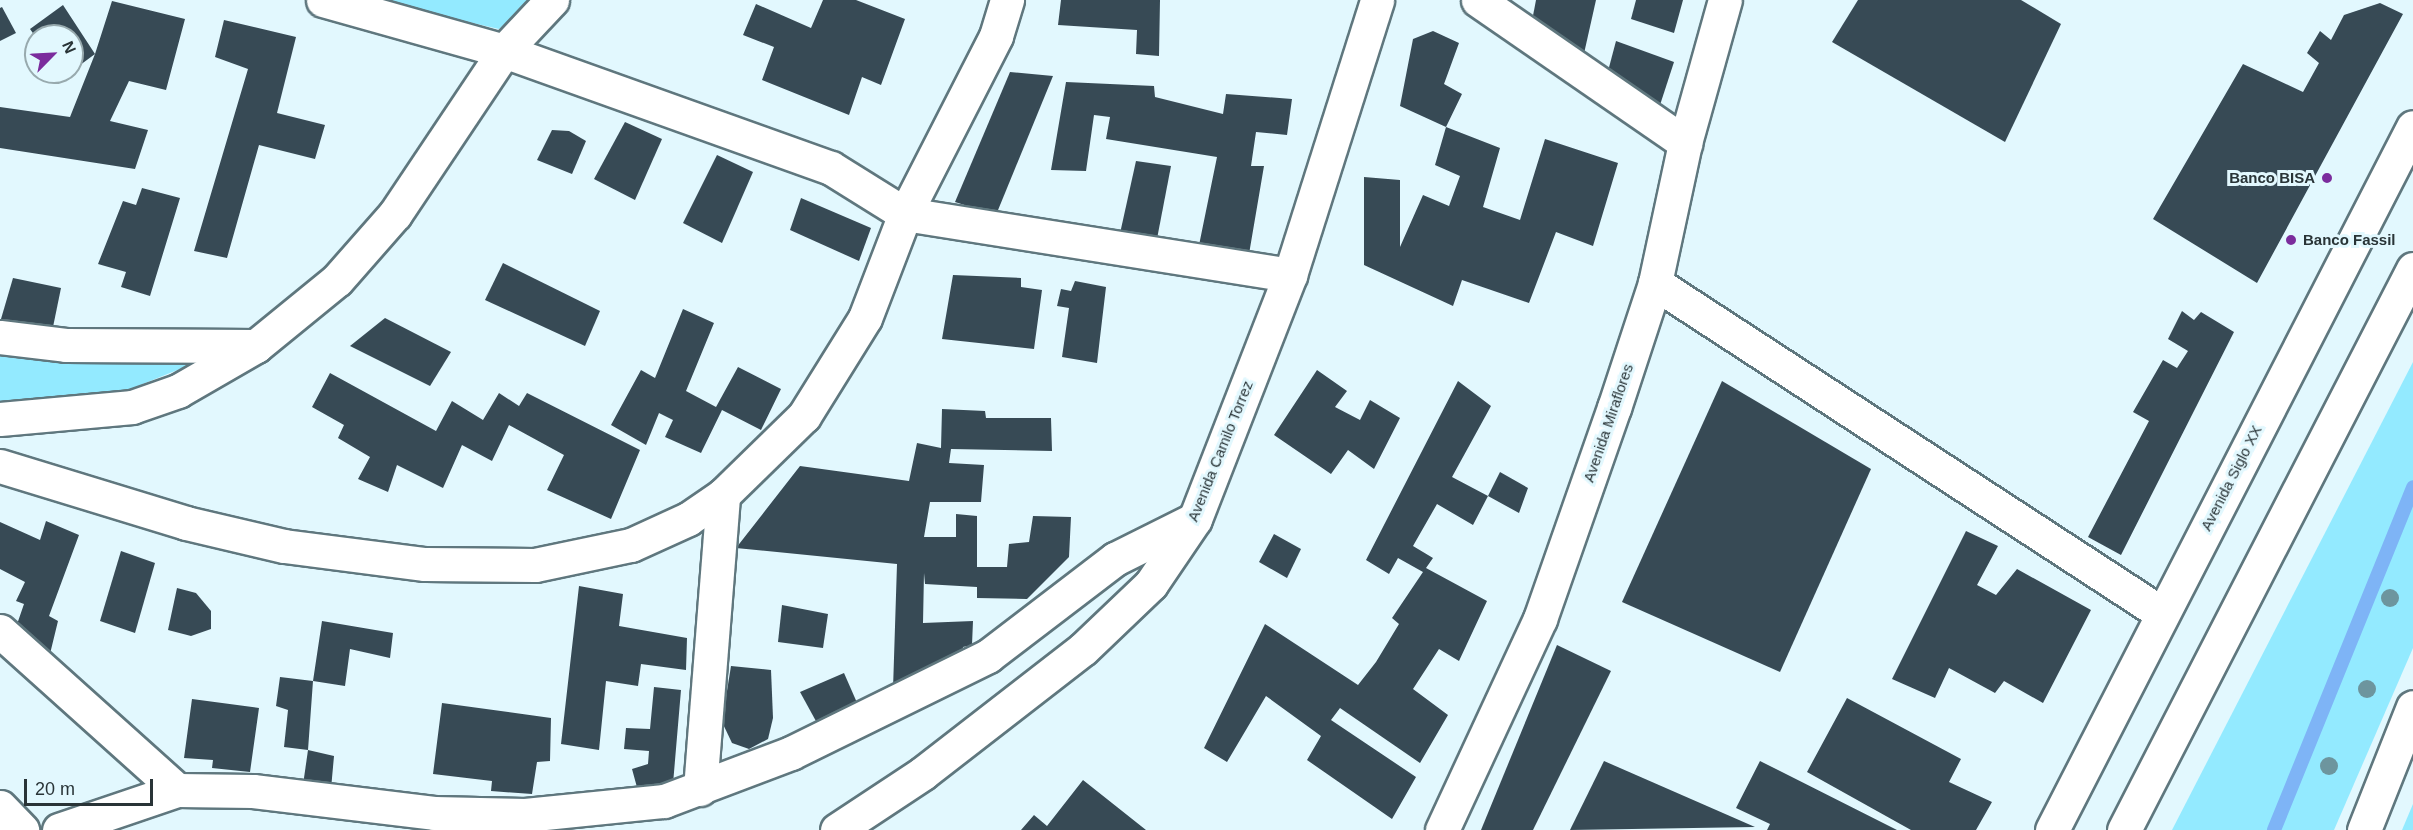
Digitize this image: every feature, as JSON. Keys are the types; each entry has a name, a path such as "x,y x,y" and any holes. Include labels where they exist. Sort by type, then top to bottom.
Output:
{"main road":[{"path":"323,0 504,51 831,168 904,214 1290,275"},
{"path":"0,419 132,407 178,391 256,346 337,280 395,214 504,51 552,0"},
{"path":"0,466 186,523 284,546 425,564 535,565 631,545 723,495 804,416 865,318 904,214 996,36 1007,0"},
{"name":"Avenida Camilo Torrez","path":"837,830 923,773 1083,649 1151,584 1195,519 1290,275 1377,0"},
{"path":"1478,0 1685,143"},
{"name":"Avenida Miraflores","path":"1442,830 1540,619 1655,283 1685,143 1725,0"},
{"name":"Avenida Siglo XX","path":"2052,830 2161,613 2413,127"},
{"path":"2124,830 2413,269"},
{"path":"1655,283 2161,613"},
{"path":"0,337 66,345 256,346"},
{"path":"700,789 723,495"},
{"path":"59,830 177,790 253,790 434,813 525,815 605,810 700,789 790,753 988,656 1115,559 1195,519"},
{"path":"0,631 177,790"},
{"path":"2364,830 2413,707"},
{"path":"0,807 21,830"}],"shaded area":[{"path":"371,0 533,0 499,29"},
{"path":"0,352 93,363 202,360 123,392 0,404"},
{"path":"2413,362 2413,648 2334,830 2172,830"},
{"path":"2413,804 2413,830 2402,830"}],"building":[{"path":"823,0 856,0 905,19 881,85 862,77 849,115 762,80 774,47 743,35 756,4 811,28"},
{"path":"1061,0 1160,0 1159,56 1136,54 1137,30 1058,25"},
{"path":"1536,0 1596,0 1583,58 1532,21"},
{"path":"1636,0 1683,0 1674,33 1631,19"},
{"path":"1858,0 2021,0 2061,24 2005,142 1832,42"},
{"path":"112,1 185,19 166,90 129,81 110,121 148,130 135,169 0,148 0,107 70,117"},
{"path":"2380,3 2403,14 2257,283 2153,219 2243,64 2303,92 2319,63 2307,53 2320,31 2331,40 2344,15"},
{"path":"63,5 75,24 37,24"},
{"path":"2,7 16,33 0,41 0,8"},
{"path":"224,20 296,37 277,113 325,125 315,159 259,145 227,258 194,251 248,69 215,57"},
{"path":"1433,31 1459,43 1444,84 1462,94 1446,127 1400,106 1413,39"},
{"path":"84,37 95,54 84,62"},
{"path":"1616,41 1674,62 1660,105 1607,75"},
{"path":"1010,72 1053,76 996,215 955,202"},
{"path":"1066,82 1154,86 1155,97 1223,114 1226,94 1292,99 1287,135 1256,132 1251,166 1264,166 1248,260 1197,255 1217,157 1106,139 1110,117 1094,115 1086,171 1051,170"},
{"path":"625,122 662,139 635,200 594,179"},
{"path":"1446,127 1500,148 1483,207 1520,220 1545,139 1618,163 1593,246 1556,232 1529,303 1462,280 1453,306 1364,265 1364,177 1400,180 1400,247 1423,195 1449,206 1460,176 1435,165"},
{"path":"552,130 569,131 586,141 572,174 537,160"},
{"path":"717,155 753,172 722,243 683,223"},
{"path":"1136,161 1171,166 1156,244 1119,238"},
{"path":"142,188 180,198 150,296 121,287 126,272 98,264 123,201 136,205"},
{"path":"801,198 871,228 859,261 790,230"},
{"path":"503,263 600,311 585,346 485,300"},
{"path":"953,275 1021,278 1021,287 1042,290 1034,349 942,339"},
{"path":"13,278 61,288 53,327 1,319"},
{"path":"1075,281 1106,287 1097,363 1062,357 1069,308 1057,306 1061,289 1071,291"},
{"path":"683,309 714,323 686,391 716,407 738,367 781,389 761,430 722,410 701,453 665,437 673,420 659,413 646,445 611,425 641,370 655,378"},
{"path":"2182,311 2194,320 2201,312 2234,332 2121,555 2088,537 2149,421 2133,412 2163,360 2177,368 2188,351 2168,339"},
{"path":"385,318 451,352 430,386 350,346"},
{"path":"1317,370 1347,391 1335,407 1360,420 1370,400 1400,418 1374,469 1348,450 1331,474 1274,435"},
{"path":"330,373 436,431 452,401 483,420 499,393 519,406 527,393 640,450 611,519 547,490 564,455 509,425 492,461 462,445 443,488 397,465 388,492 358,479 370,457 338,438 344,425 312,407"},
{"path":"1458,381 1491,406 1452,477 1488,496 1473,525 1437,504 1413,546 1433,558 1426,568 1487,601 1459,661 1439,649 1413,689 1448,715 1420,763 1340,708 1331,720 1416,777 1392,819 1307,760 1321,736 1266,696 1227,762 1204,748 1265,624 1358,685 1376,662 1399,624 1392,618 1423,572 1398,558 1389,574 1366,560"},
{"path":"1722,381 1871,469 1780,672 1622,602"},
{"path":"942,409 985,411 986,418 1051,418 1052,451 951,449 949,463 984,465 981,502 930,502 924,537 956,537 956,514 977,516 977,567 1007,567 1009,544 1029,542 1033,516 1071,517 1069,557 1027,599 977,598 977,587 925,584 924,573 923,623 973,621 972,645 963,647 962,658 893,689 897,564 736,548 800,466 909,481 917,443 941,448"},
{"path":"1500,472 1528,488 1519,513 1488,496"},
{"path":"46,521 79,535 49,616 58,621 49,658 14,633 24,604 16,601 25,582 0,569 0,522 40,540"},
{"path":"1966,531 1998,546 1977,585 1996,595 2017,569 2091,610 2043,703 2004,681 1995,693 1949,668 1935,698 1892,679"},
{"path":"1274,534 1301,549 1287,578 1259,562"},
{"path":"121,551 155,563 135,633 100,621"},
{"path":"579,586 623,594 619,626 687,638 686,670 641,664 638,686 606,681 599,750 561,744"},
{"path":"177,588 196,593 211,611 211,629 191,636 168,630"},
{"path":"782,605 828,614 823,648 778,642"},
{"path":"322,621 393,633 390,658 350,649 345,686 313,681"},
{"path":"1557,645 1611,671 1533,830 1481,830"},
{"path":"731,666 771,670 773,718 768,739 749,749 732,743 722,722"},
{"path":"844,673 858,705 817,723 800,692"},
{"path":"280,677 313,681 308,750 284,747 288,710 276,706"},
{"path":"654,687 681,690 673,784 638,791 632,769 648,764 649,751 624,749 626,728 650,729"},
{"path":"1847,698 1961,759 1949,782 1992,802 1976,830 1911,830 1807,772"},
{"path":"192,699 259,708 250,772 212,768 213,760 184,758"},
{"path":"442,703 551,718 550,761 537,762 532,794 491,791 492,781 433,774"},
{"path":"308,750 334,756 331,789 303,785"},
{"path":"1604,761 1755,827 1570,830"},
{"path":"1760,761 1897,830 1767,830 1770,824 1736,808"},
{"path":"1083,780 1146,830 1021,830 1034,815 1047,826"}],"waterway":[{"path":"2274,830 2413,487"}],"place":[{"name":"Banco BISA","path":"2327,178"},
{"name":"Banco Fassil","path":"2291,240"}]}
